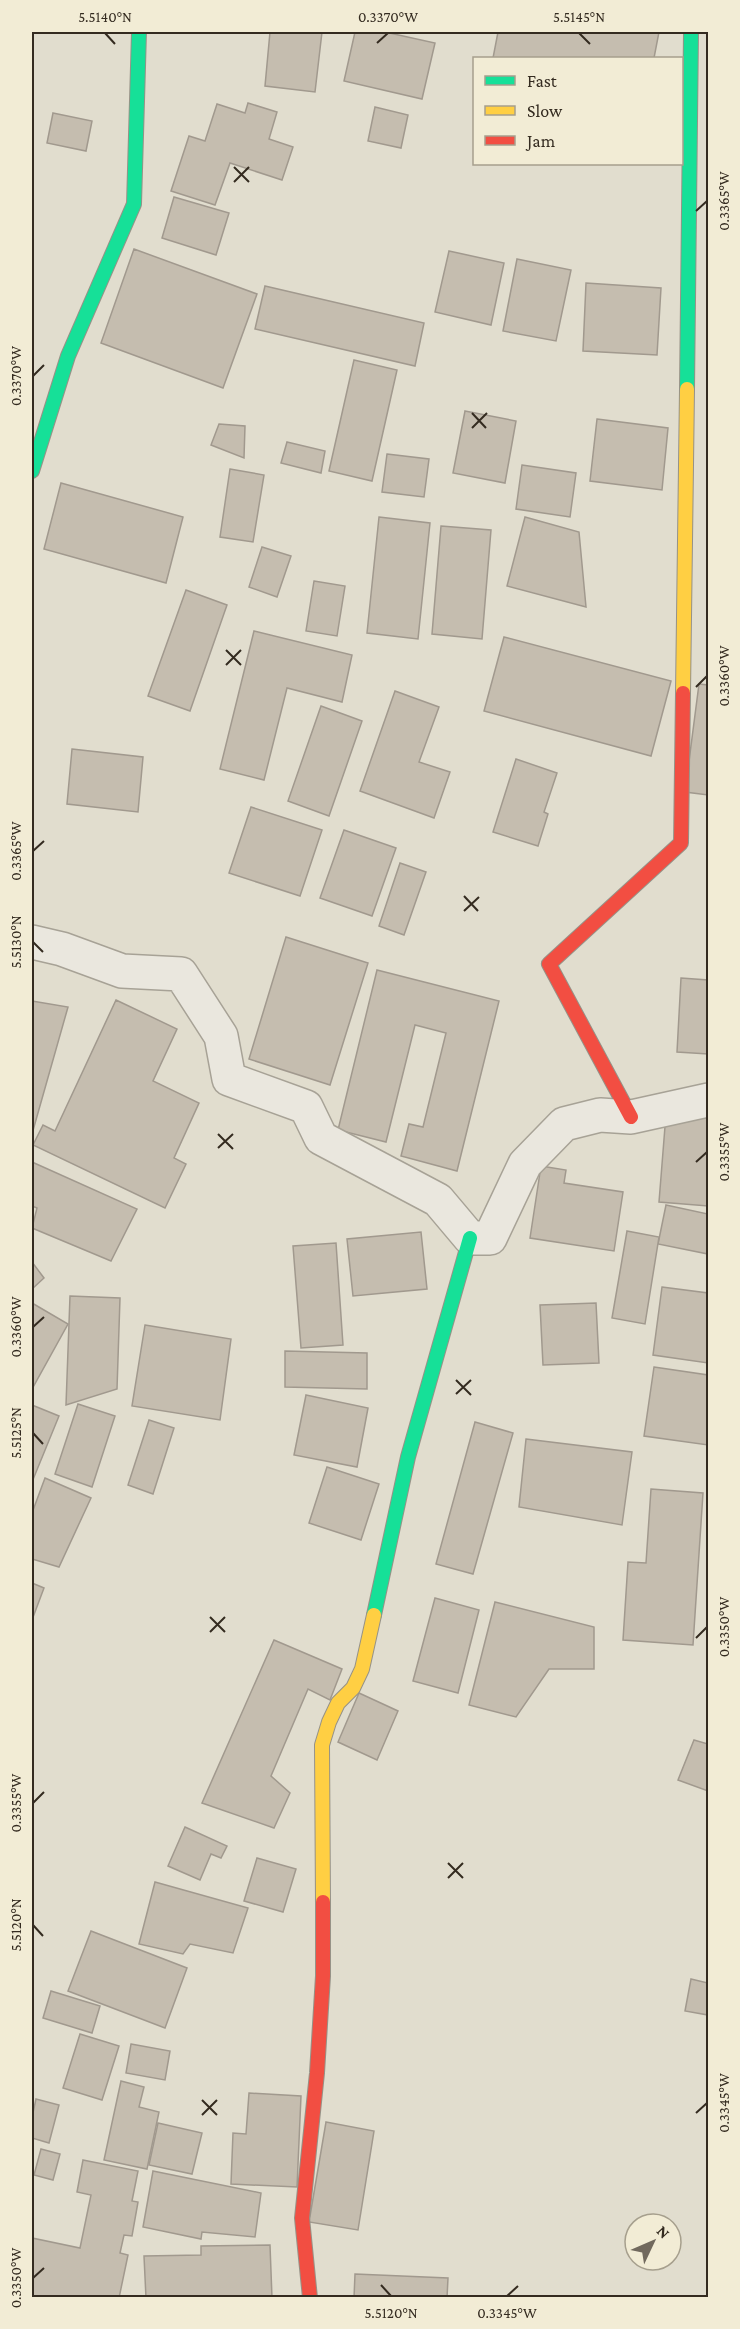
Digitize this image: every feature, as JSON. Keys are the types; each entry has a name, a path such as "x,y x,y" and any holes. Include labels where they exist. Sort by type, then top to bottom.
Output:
{"street":[{"path":"32,471 68,356 134,204 138,32"},
{"path":"631,1117 549,964 681,843 691,32"},
{"path":"32,942 62,949 122,971 181,974 220,1036 230,1079 306,1107 321,1138 438,1200 471,1238 490,1238 525,1164 564,1124 600,1115 631,1117 708,1101"},
{"path":"310,2298 302,2218 317,2073 322,1976 322,1745 338,1703 353,1688 362,1669 408,1457 471,1238"}],"building":[{"path":"270,32 322,32 315,92 265,86"},
{"path":"355,32 385,32 435,43 422,99 344,81"},
{"path":"498,32 659,32 654,57 493,57"},
{"path":"248,103 277,112 269,139 293,147 282,180 230,163 215,205 171,191 189,136 205,141 217,104 245,113"},
{"path":"375,107 408,115 401,148 368,141"},
{"path":"53,113 92,121 86,151 47,143"},
{"path":"174,197 229,213 216,255 162,238"},
{"path":"134,249 257,294 223,388 101,343"},
{"path":"449,251 504,263 491,325 435,312"},
{"path":"517,259 571,270 556,341 503,331"},
{"path":"586,283 661,288 657,355 583,351"},
{"path":"265,286 424,323 415,366 255,329"},
{"path":"354,360 397,370 372,481 329,471"},
{"path":"465,411 516,421 505,483 453,473"},
{"path":"597,419 668,428 662,490 590,481"},
{"path":"219,424 245,426 244,458 211,445"},
{"path":"287,442 325,451 321,473 281,463"},
{"path":"387,454 429,459 424,497 382,492"},
{"path":"522,465 576,473 570,517 516,509"},
{"path":"230,469 264,475 253,542 220,537"},
{"path":"61,483 183,517 166,583 44,549"},
{"path":"379,517 430,523 418,639 367,633"},
{"path":"525,517 579,532 586,607 507,586"},
{"path":"441,526 491,530 482,639 432,634"},
{"path":"262,547 291,556 277,597 249,587"},
{"path":"314,581 345,586 337,636 306,631"},
{"path":"186,590 227,605 190,711 148,696"},
{"path":"254,631 352,655 342,702 287,688 264,780 220,769"},
{"path":"504,637 671,681 651,756 484,711"},
{"path":"699,684 708,685 708,795 685,792"},
{"path":"395,691 439,707 419,762 450,772 434,818 360,791"},
{"path":"321,706 362,721 329,816 288,801"},
{"path":"72,749 143,757 138,812 67,804"},
{"path":"516,759 557,773 544,812 548,814 538,846 493,832"},
{"path":"251,807 322,830 300,896 229,873"},
{"path":"344,830 396,848 372,916 320,898"},
{"path":"400,863 426,872 404,935 379,926"},
{"path":"286,937 368,963 330,1085 249,1059"},
{"path":"377,970 499,1001 457,1171 401,1156 409,1124 423,1127 446,1033 415,1025 386,1142 338,1130"},
{"path":"681,978 708,980 708,1054 677,1052"},
{"path":"116,1000 177,1029 153,1081 199,1103 174,1158 186,1164 165,1208 33,1145 43,1125 55,1131"},
{"path":"32,1001 68,1007 32,1134"},
{"path":"666,1114 708,1118 708,1206 659,1202"},
{"path":"32,1162 137,1209 111,1261 32,1228 37,1208 32,1206"},
{"path":"541,1166 566,1170 564,1183 623,1192 614,1251 530,1238"},
{"path":"666,1205 708,1214 708,1254 658,1244"},
{"path":"627,1231 659,1237 645,1324 612,1318"},
{"path":"421,1232 427,1289 353,1296 347,1239"},
{"path":"336,1243 343,1345 301,1348 293,1246"},
{"path":"32,1262 44,1278 32,1289"},
{"path":"662,1287 708,1293 708,1363 653,1355"},
{"path":"70,1296 120,1298 117,1389 66,1405"},
{"path":"32,1303 68,1324 32,1389"},
{"path":"596,1303 599,1363 543,1365 540,1305"},
{"path":"145,1325 231,1339 220,1420 132,1406"},
{"path":"285,1351 367,1353 367,1389 285,1387"},
{"path":"654,1367 708,1375 708,1445 644,1436"},
{"path":"306,1395 368,1408 357,1467 294,1455"},
{"path":"78,1404 115,1416 92,1487 55,1474"},
{"path":"32,1405 59,1416 32,1482"},
{"path":"149,1420 174,1428 153,1494 128,1485"},
{"path":"475,1422 513,1433 473,1574 436,1564"},
{"path":"526,1439 632,1452 622,1525 519,1507"},
{"path":"327,1467 379,1484 361,1540 309,1523"},
{"path":"45,1478 91,1498 59,1567 32,1559 32,1513"},
{"path":"651,1489 703,1493 693,1645 623,1640 628,1562 646,1563"},
{"path":"32,1583 44,1588 32,1620"},
{"path":"435,1598 479,1610 458,1693 413,1681"},
{"path":"495,1602 594,1627 594,1669 549,1669 516,1717 469,1705"},
{"path":"274,1640 342,1669 330,1700 308,1689 271,1776 290,1793 274,1828 202,1803"},
{"path":"359,1693 398,1711 377,1760 338,1742"},
{"path":"694,1740 708,1744 708,1791 678,1780"},
{"path":"185,1827 227,1846 221,1858 211,1854 200,1880 168,1866"},
{"path":"257,1858 296,1869 283,1912 244,1901"},
{"path":"155,1882 248,1908 233,1953 190,1944 183,1954 139,1944"},
{"path":"91,1931 187,1968 165,2028 68,1991"},
{"path":"691,1979 708,1983 708,2015 685,2011"},
{"path":"51,1991 100,2006 92,2033 43,2018"},
{"path":"80,2034 119,2046 102,2100 63,2088"},
{"path":"131,2044 170,2051 165,2080 126,2073"},
{"path":"121,2081 144,2087 139,2107 159,2112 147,2169 104,2160"},
{"path":"249,2093 301,2096 297,2187 231,2184 233,2133 246,2134"},
{"path":"36,2099 59,2105 49,2143 32,2138 32,2117"},
{"path":"326,2122 374,2131 358,2230 309,2222"},
{"path":"158,2123 202,2133 192,2174 149,2165"},
{"path":"41,2149 60,2154 53,2180 34,2175"},
{"path":"83,2160 138,2171 132,2201 138,2202 132,2236 124,2235 120,2253 128,2255 119,2298 32,2298 32,2238 80,2248 91,2195 77,2192"},
{"path":"153,2171 261,2193 255,2237 202,2232 201,2239 143,2227"},
{"path":"270,2245 272,2298 146,2298 144,2256 201,2255 201,2246"},
{"path":"355,2274 448,2278 447,2298 354,2298"}],"traffic: fast":[{"path":"32,471 68,356 134,204 139,32"},
{"path":"687,389 691,32"},
{"path":"374,1615 408,1457 470,1238"}],"traffic: slow":[{"path":"683,693 687,389"},
{"path":"323,1902 322,1745 338,1703 353,1688 362,1669 374,1615"}],"traffic: jam":[{"path":"631,1117 549,964 681,843 683,693"},
{"path":"310,2298 302,2218 317,2073 323,1976 323,1902"}]}
